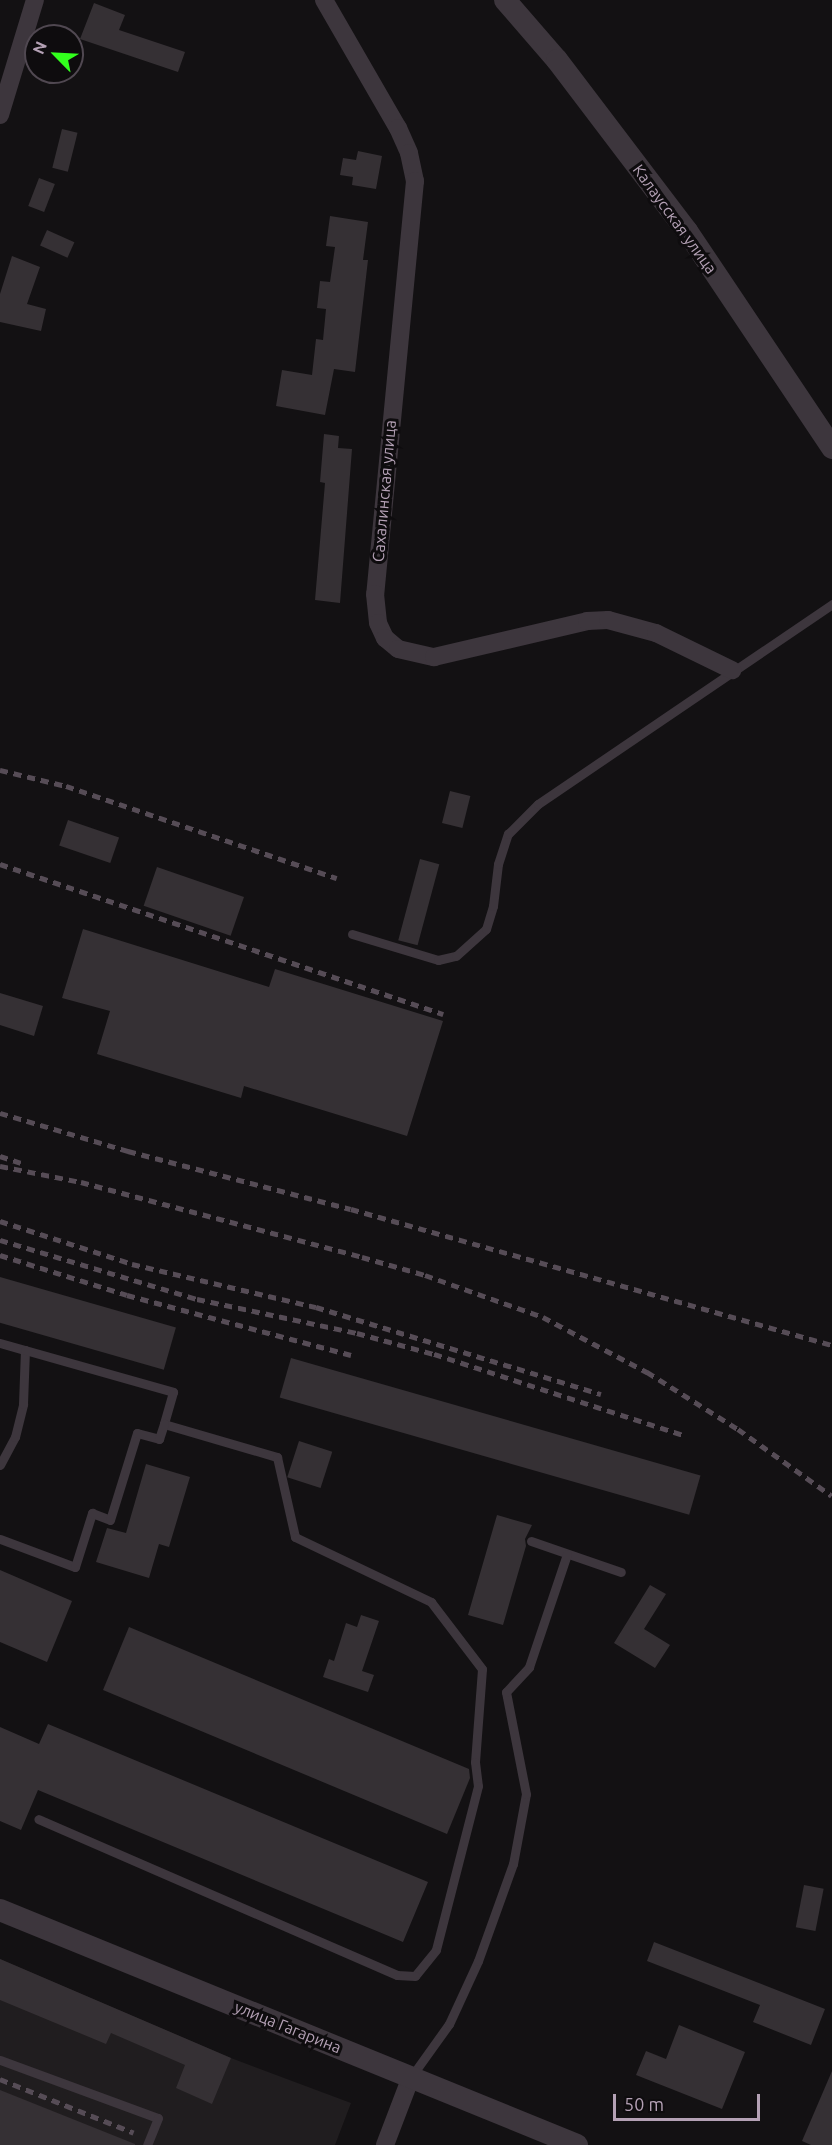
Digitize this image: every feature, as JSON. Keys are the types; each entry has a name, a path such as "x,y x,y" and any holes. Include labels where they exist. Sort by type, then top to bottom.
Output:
{"street":[{"path":"0,115 35,0"},
{"name":"Сахалинская улица","path":"324,0 398,128 409,153 415,181 375,594 378,623 385,638 398,649 434,657 587,621 608,620 656,633 732,670"},
{"name":"Калаусская улица","path":"505,0 557,60 687,231 832,448"},
{"name":"улица Гагарина","path":"0,1910 577,2145"},
{"path":"385,2145 411,2077"}],"lane":[{"path":"352,934 438,960 456,956 486,929 493,906 498,864 508,834 538,804 832,604"},
{"path":"0,1343 173,1392 159,1439 137,1433 110,1520 92,1513 75,1567 0,1539"},
{"path":"0,1465 15,1437 23,1404 25,1350"},
{"path":"38,1819 397,1976 415,1976 436,1950 478,1786 475,1762 482,1669 431,1602 295,1537 277,1457 164,1424"},
{"path":"531,1541 621,1572"},
{"path":"411,2077 449,2024 478,1961 513,1864 526,1794 506,1692 529,1667 567,1554"},
{"path":"0,2060 158,2118 147,2145"}],"shaded area":[{"path":"0,1959 231,2058 351,2103 335,2145 0,2145"}],"building":[{"path":"94,3 125,15 119,30 185,52 178,72 84,40 84,29"},
{"path":"62,129 78,133 68,172 52,168"},
{"path":"358,151 382,156 376,189 352,185 353,177 340,175 343,158 356,160"},
{"path":"39,178 55,184 44,212 28,206"},
{"path":"330,216 368,222 363,260 368,260 355,372 334,369 325,415 276,406 282,370 312,375 316,339 323,340 326,309 317,308 320,281 330,282 335,247 326,246"},
{"path":"47,230 74,242 67,258 40,246"},
{"path":"12,256 40,267 27,304 46,309 41,331 0,322 0,294"},
{"path":"324,434 339,436 338,448 352,449 340,603 315,600 325,483 320,482"},
{"path":"450,791 470,796 462,828 442,823"},
{"path":"68,820 119,838 110,863 59,846"},
{"path":"420,859 439,864 418,945 398,940"},
{"path":"157,867 244,897 231,936 144,906"},
{"path":"83,929 269,987 275,969 443,1021 407,1136 244,1086 241,1098 97,1054 110,1011 62,998"},
{"path":"0,993 43,1006 34,1036 0,1025"},
{"path":"0,1277 176,1327 164,1370 0,1323"},
{"path":"291,1358 700,1475 689,1515 280,1397"},
{"path":"299,1441 332,1452 321,1488 287,1477"},
{"path":"146,1464 190,1477 169,1547 159,1544 149,1578 96,1562 107,1528 126,1533"},
{"path":"497,1515 532,1525 525,1539 526,1546 503,1625 468,1615"},
{"path":"0,1570 72,1601 47,1662 0,1642"},
{"path":"650,1585 666,1594 644,1629 670,1645 655,1668 614,1643"},
{"path":"361,1615 379,1621 362,1671 374,1675 368,1692 323,1677 329,1659 334,1661 346,1623 357,1627"},
{"path":"129,1627 469,1769 470,1778 447,1834 103,1690"},
{"path":"48,1724 428,1882 403,1942 38,1790 21,1830 0,1821 0,1727 39,1744"},
{"path":"804,1885 824,1889 815,1931 796,1927"},
{"path":"654,1942 825,2009 811,2045 753,2022 760,2005 647,1961"},
{"path":"0,1959 231,2058 212,2104 176,2088 185,2065 111,2033 106,2044 0,2000"},
{"path":"679,2025 745,2052 722,2109 636,2075 646,2051 666,2059"},
{"path":"832,2071 832,2145 811,2145 802,2141"},
{"path":"0,2090 135,2144 135,2145 0,2145"}],"railway":[{"path":"0,770 66,786 337,878"},
{"path":"0,864 443,1014"},
{"path":"0,1113 128,1151 351,1209 832,1345"},
{"path":"0,1156 21,1163"},
{"path":"0,1166 81,1182 362,1257 425,1275 543,1317 647,1372 738,1429 832,1496"},
{"path":"0,1221 132,1264 316,1307 601,1394"},
{"path":"0,1240 197,1299 357,1333 434,1354 686,1436"},
{"path":"0,1255 127,1295 351,1355"},
{"path":"0,2079 134,2133"}]}
